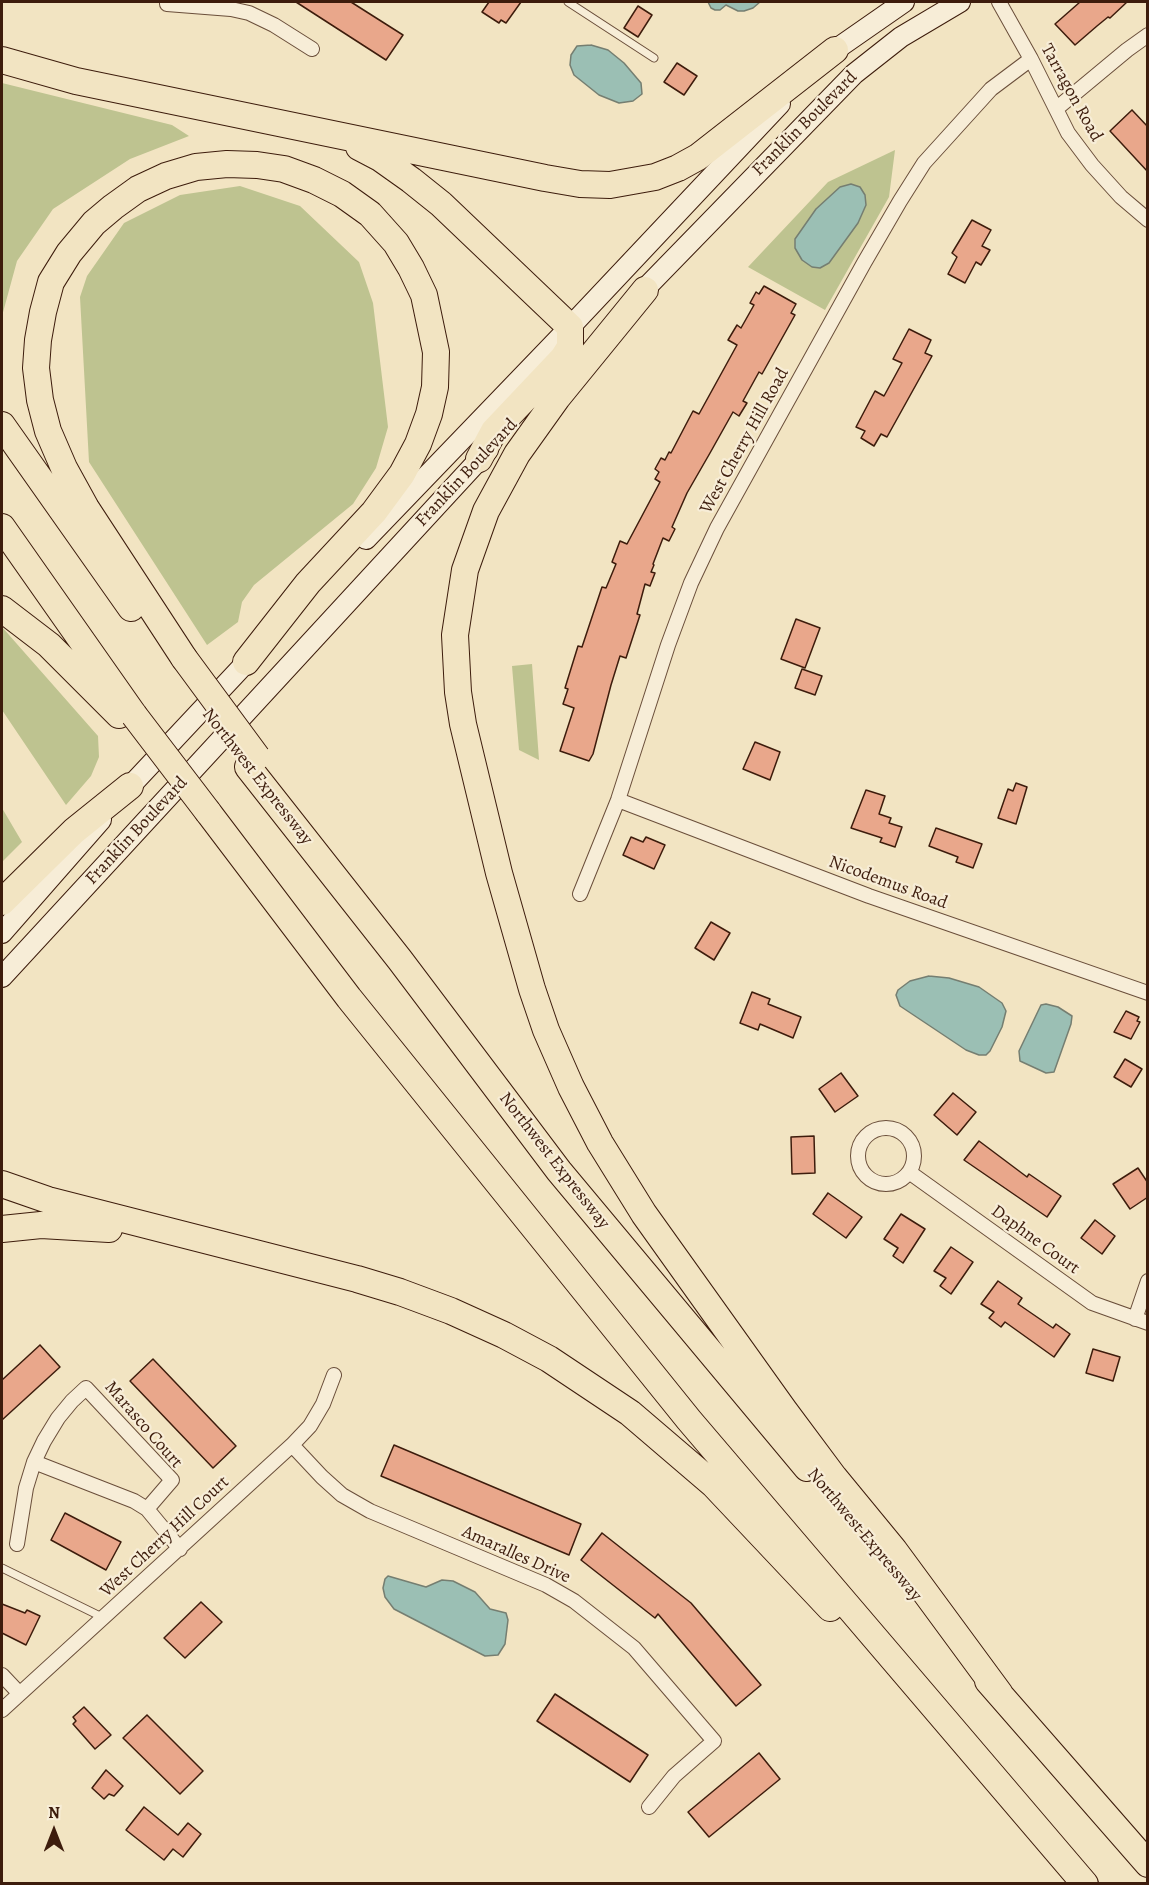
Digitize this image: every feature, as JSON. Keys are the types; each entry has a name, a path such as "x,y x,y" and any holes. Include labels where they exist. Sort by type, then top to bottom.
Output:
{"highway":[{"path":"2,60 76,81 545,178 580,184 610,185 655,177 678,168 698,156 835,50"},
{"path":"339,135 380,158 441,204 570,327 570,347 563,358 494,431 479,459"},
{"path":"179,664 64,468 48,430 40,400 36,368 38,340 51,282 69,253 94,223 138,189 166,176 206,166 227,164 284,169 342,194 370,214 396,243 424,295 436,352 435,387 429,414 418,444 402,474 374,512 308,583 246,662"},
{"path":"645,290 557,398 517,454 486,511 465,570 455,635 458,692 463,724 499,873 546,1030 600,1143 645,1214 784,1410 834,1477 894,1550 1000,1694"},
{"name":"Northwest Expressway","path":"2,425 559,1171 732,1380 1148,1864"},
{"path":"2,527 131,719"},
{"path":"2,609 49,645 131,719 176,770 349,998 689,1420 1083,1882"},
{"path":"2,902 74,831 130,786"},
{"path":"2,1184 48,1200 219,1245 308,1265 400,1292 452,1311 549,1359 630,1413 712,1484 1083,1882"},
{"path":"2,1228 41,1225 80,1226 219,1245"}],"main road":[{"name":"Franklin Boulevard","path":"2,933 130,786 246,662 570,327 776,108 835,50 904,2"},
{"name":"Franklin Boulevard","path":"2,977 479,459 645,290 796,131 854,74 901,37 960,2"}],"street":[{"name":"Tarragon Road","path":"999,2 1068,133 1092,165 1121,197 1148,220"},
{"path":"167,4 231,5 274,25 312,50"},
{"path":"1056,109 1148,35"},
{"name":"West Cherry Hill Road","path":"580,894 618,800 668,645 691,583 717,528 864,263 924,163 991,89 1031,59"},
{"name":"Nicodemus Road","path":"618,800 869,896 1148,993"},
{"path":"881,1128 900,1131 911,1143 914,1153 909,1172 903,1179 894,1183 884,1184 872,1181 861,1170 858,1161 858,1151 863,1140 870,1133 881,1128"},
{"name":"Daphne Court","path":"909,1172 1092,1303 1141,1321"},
{"path":"1141,1321 1148,1281"},
{"name":"West Cherry Hill Court","path":"2,1710 292,1445 310,1426 323,1404 334,1375"},
{"name":"Marasco Court","path":"17,1544 26,1488 34,1462 58,1418 86,1388 172,1480 147,1509"},
{"name":"Amaralles Drive","path":"292,1445 342,1495 369,1511 546,1585 574,1601 634,1648 714,1741 674,1776 650,1807"},
{"path":"34,1462 112,1491 147,1509 180,1549"},
{"path":"2,1675 19,1693"}],"lane":[{"path":"568,2 654,58"},
{"path":"2,1568 104,1618"}],"green space":[{"path":"2,83 172,125 189,136 130,159 53,209 17,261 2,316"},
{"path":"895,150 889,197 825,310 748,267 828,182"},
{"path":"240,186 300,206 359,262 373,303 388,427 376,468 353,504 254,585 242,602 238,622 207,645 89,462 80,297 87,276 124,223 180,195"},
{"path":"2,627 98,736 99,757 91,776 66,805 2,710"},
{"path":"532,664 539,760 519,750 512,666"},
{"path":"2,808 22,842 2,862"}],"water":[{"path":"708,2 760,2 753,8 738,11 726,5 720,10 715,10"},
{"path":"591,45 608,50 624,63 641,83 642,94 633,101 619,103 599,95 574,75 570,65 571,55 577,46"},
{"path":"851,184 860,187 865,195 866,205 858,223 829,263 820,268 812,267 802,260 795,248 795,239 816,209 840,187"},
{"path":"929,976 949,978 979,987 1002,1003 1006,1011 1002,1027 986,1055 966,1050 900,1006 896,995 898,990 910,981"},
{"path":"1041,1005 1058,1007 1072,1016 1054,1072 1046,1073 1020,1061 1019,1051"},
{"path":"388,1576 426,1587 442,1580 453,1581 475,1592 490,1609 506,1613 508,1620 505,1644 498,1655 485,1656 394,1609 385,1597 383,1588"}],"building":[{"path":"296,2 351,2 403,35 386,60"},
{"path":"489,2 521,2 506,23 501,20 499,23 482,12"},
{"path":"1080,2 1127,2 1075,45 1055,24"},
{"path":"638,6 652,15 638,37 624,28"},
{"path":"677,63 697,76 684,95 664,82"},
{"path":"1132,110 1148,127 1148,172 1110,131"},
{"path":"972,220 991,230 982,246 990,250 981,265 976,262 965,283 948,274 957,257 952,253"},
{"path":"764,286 796,304 791,313 795,315 762,374 759,372 743,401 747,403 739,416 733,412 687,493 672,527 675,529 669,541 663,538 653,564 651,572 655,573 650,586 645,584 637,614 640,615 626,658 620,656 593,754 589,761 560,751 574,708 563,704 568,689 565,688 578,646 582,647 602,587 606,588 616,564 612,562 620,541 627,544 660,482 655,479 659,472 655,469 661,458 665,460 669,452 671,453 693,411 699,414 737,345 728,340 737,325 741,328 754,305 750,303 756,292 759,294"},
{"path":"909,329 931,340 925,353 932,356 887,437 881,434 874,446 861,438 865,431 856,427 875,391 884,396 902,363 893,359"},
{"path":"796,619 820,628 805,668 781,659"},
{"path":"802,669 822,676 815,695 795,688"},
{"path":"755,742 780,752 770,780 743,769"},
{"path":"1016,783 1027,787 1016,824 998,818 1008,789 1013,791"},
{"path":"866,790 885,796 879,814 891,818 889,823 902,827 895,847 880,842 882,838 851,828"},
{"path":"936,828 982,844 973,868 956,862 958,857 929,846"},
{"path":"631,837 643,842 646,837 665,845 654,869 623,855"},
{"path":"711,922 730,933 714,960 695,948"},
{"path":"752,992 770,999 768,1004 801,1017 793,1038 760,1024 758,1030 740,1023"},
{"path":"1126,1011 1139,1017 1137,1021 1140,1022 1131,1039 1114,1032"},
{"path":"1125,1059 1142,1069 1131,1087 1114,1077"},
{"path":"841,1073 858,1096 835,1112 819,1089"},
{"path":"953,1093 976,1112 957,1135 934,1115"},
{"path":"814,1136 815,1173 792,1174 791,1137"},
{"path":"979,1141 1027,1177 1029,1174 1061,1196 1047,1217 964,1160"},
{"path":"1138,1168 1148,1183 1148,1197 1130,1209 1113,1184"},
{"path":"828,1193 862,1217 846,1238 813,1214"},
{"path":"901,1214 925,1229 903,1263 893,1256 898,1248 884,1239"},
{"path":"1095,1220 1115,1236 1102,1254 1081,1238"},
{"path":"951,1247 973,1262 951,1294 940,1286 946,1278 934,1271"},
{"path":"998,1281 1022,1298 1018,1304 1053,1328 1056,1324 1070,1334 1054,1357 1005,1322 1001,1327 989,1318 994,1312 981,1304"},
{"path":"40,1345 60,1367 2,1420 2,1380"},
{"path":"1093,1349 1120,1357 1113,1381 1086,1373"},
{"path":"153,1359 236,1446 213,1468 130,1381"},
{"path":"394,1445 581,1524 569,1555 381,1476"},
{"path":"65,1513 121,1542 106,1570 51,1540"},
{"path":"602,1533 691,1603 761,1685 736,1706 658,1614 655,1618 581,1560"},
{"path":"201,1602 222,1622 185,1658 164,1638"},
{"path":"2,1604 25,1613 27,1610 40,1616 26,1645 2,1633"},
{"path":"555,1694 648,1755 630,1782 537,1721"},
{"path":"84,1707 111,1735 95,1749 73,1724 76,1721 73,1717"},
{"path":"147,1715 203,1771 180,1794 123,1738"},
{"path":"759,1753 780,1779 709,1837 688,1812"},
{"path":"106,1770 123,1786 114,1796 109,1794 104,1799 92,1788"},
{"path":"144,1807 178,1835 188,1823 201,1834 183,1857 173,1849 164,1860 126,1830"}]}
